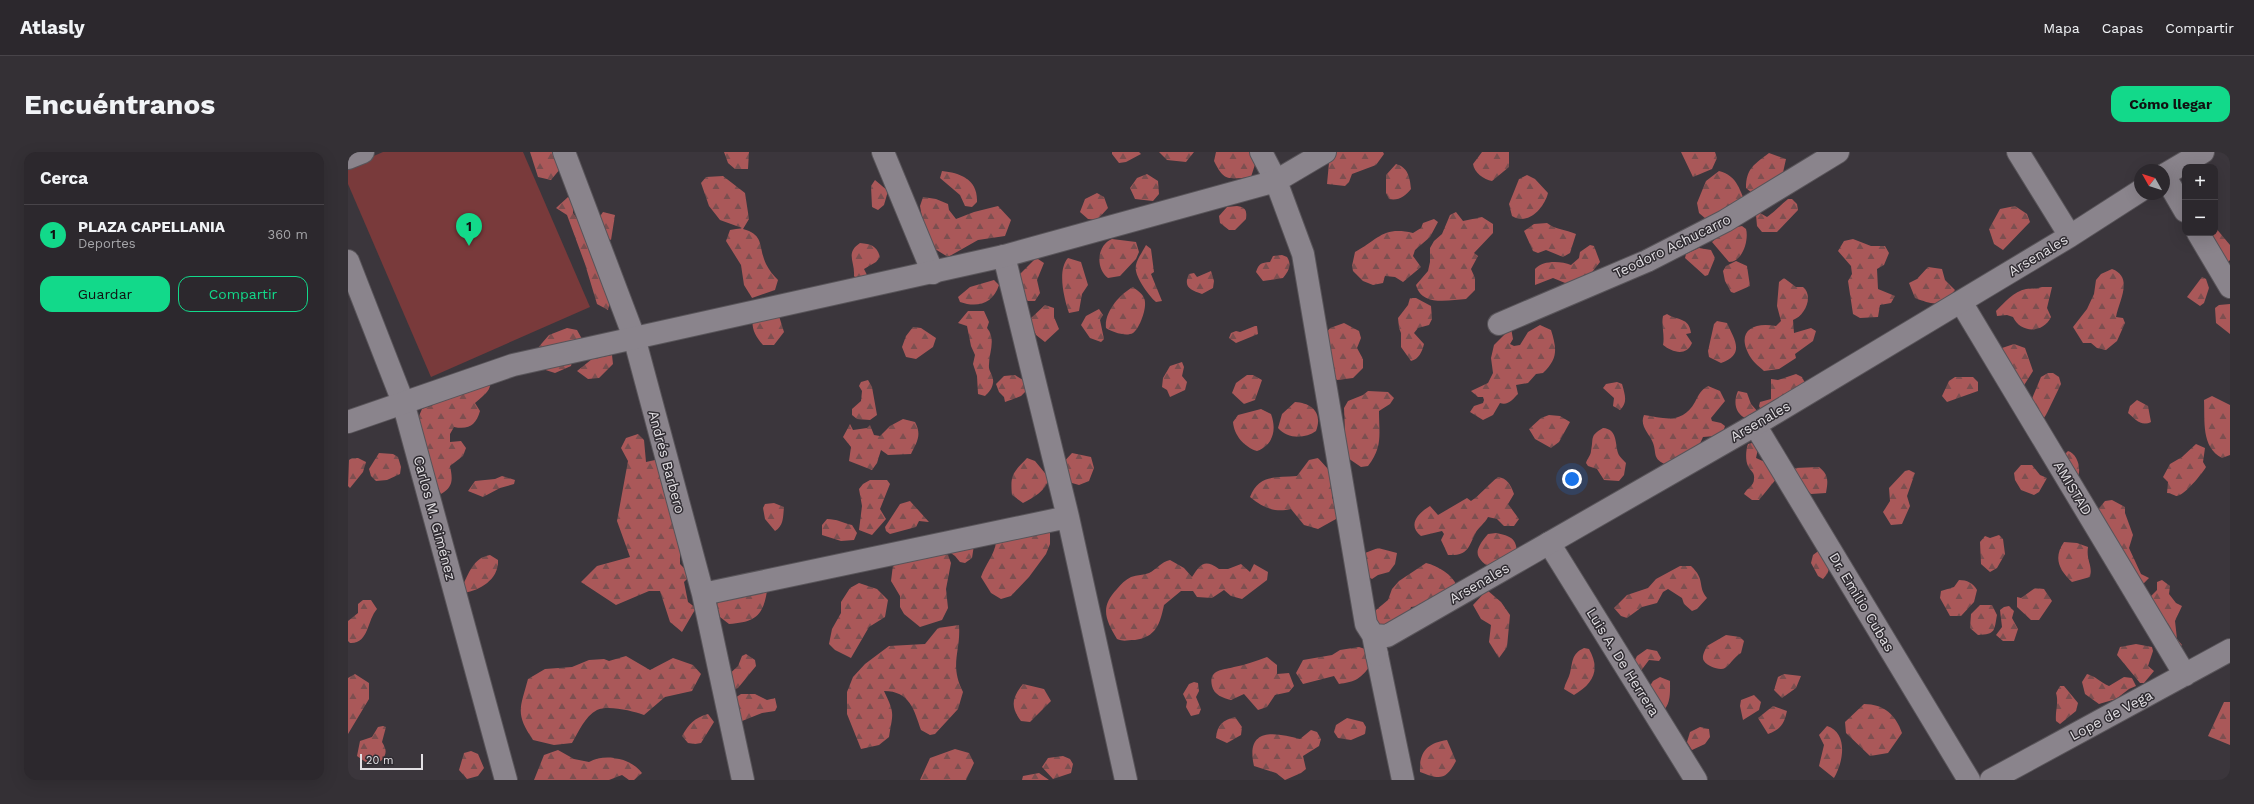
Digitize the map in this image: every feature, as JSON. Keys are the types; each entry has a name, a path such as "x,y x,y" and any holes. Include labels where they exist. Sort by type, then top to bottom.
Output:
{"street":[{"path":"348,158 363,152"},
{"name":"Andrés Barbero","path":"564,152 634,337 703,594 743,780"},
{"path":"883,152 933,272"},
{"path":"1261,152 1276,181 1303,254 1366,624 1375,645 1403,780"},
{"path":"348,422 513,365 1004,256 1276,181 1324,152"},
{"name":"Teodoro Achucarro","path":"1499,324 1647,260 1725,221 1838,152"},
{"path":"2018,152 2070,236"},
{"path":"2170,171 2203,152"},
{"path":"2170,185 2182,206"},
{"name":"Arsenales","path":"1375,645 1387,636 1755,425 2070,236 2134,195"},
{"path":"2200,236 2230,287"},
{"path":"1004,256 1068,517 1126,780"},
{"name":"Carlos M. Giménez","path":"348,260 403,402 506,780"},
{"name":"AMISTAD","path":"1961,302 2185,675"},
{"name":"Dr. Emilio Cubas","path":"1755,425 1969,780"},
{"path":"703,594 1068,517"},
{"name":"Luis A. De Herrera","path":"1549,543 1696,780"},
{"name":"Lope de Vega","path":"1991,780 2230,650"}],"shaded area":[{"path":"383,152 523,152 590,307 431,377 348,184 348,167"}],"green space":[{"path":"530,152 556,152 560,169 551,180 538,177"},
{"path":"724,152 749,152 748,169 735,169 728,163"},
{"path":"1112,152 1139,152 1141,154 1126,162 1119,163"},
{"path":"1159,152 1194,152 1186,162 1167,160"},
{"path":"1216,152 1257,152 1258,155 1251,177 1228,178 1224,176 1214,161"},
{"path":"1330,152 1383,152 1384,154 1376,165 1352,174 1349,182 1345,186 1327,184"},
{"path":"1482,152 1509,152 1509,167 1492,181 1486,179 1477,173 1473,164"},
{"path":"1681,152 1715,152 1717,158 1712,169 1693,177"},
{"path":"1769,153 1786,159 1782,177 1752,193 1746,188 1746,181 1750,171 1752,167"},
{"path":"1396,164 1400,165 1406,170 1411,189 1402,197 1389,199 1386,193 1386,175"},
{"path":"942,171 955,173 967,179 971,183 977,194 977,202 972,207 965,206 960,195 940,178"},
{"path":"1719,171 1730,176 1738,185 1747,207 1706,219 1699,213 1697,203 1706,181"},
{"path":"1147,174 1158,181 1159,194 1153,201 1135,199 1130,188 1137,178"},
{"path":"1527,175 1535,179 1548,193 1539,210 1529,217 1518,219 1512,216 1509,204 1519,179"},
{"path":"723,176 745,193 749,219 743,229 758,238 766,264 778,280 775,290 752,298 744,285 741,265 726,241 730,230 742,228 720,220 709,206 701,183 706,177"},
{"path":"875,180 888,191 884,205 878,210 872,207 871,186"},
{"path":"1097,193 1104,197 1108,208 1097,220 1088,219 1080,212 1085,199"},
{"path":"568,197 573,202 573,213 588,235 610,301 608,310 597,304 585,264 567,215 556,208"},
{"path":"923,197 936,199 948,204 949,210 956,219 974,212 998,206 1011,220 1005,236 978,240 948,257 927,244 920,206"},
{"path":"1788,199 1792,199 1797,204 1798,210 1777,232 1762,232 1757,226 1756,215 1760,213 1767,217"},
{"path":"2015,206 2027,214 2030,222 2003,250 1994,244 1989,229 2000,209"},
{"path":"1227,207 1242,207 1245,210 1246,219 1235,230 1229,230 1220,223 1219,216"},
{"path":"603,212 615,215 611,240 601,234 596,222"},
{"path":"1456,212 1463,221 1482,217 1493,224 1493,233 1474,253 1478,256 1471,269 1475,278 1475,290 1466,299 1437,301 1424,297 1419,292 1416,285 1428,271 1430,262 1430,248 1434,241 1442,234 1450,215"},
{"path":"1434,219 1438,222 1430,237 1415,250 1413,256 1421,267 1403,282 1395,277 1385,276 1383,283 1373,285 1363,281 1353,271 1352,266 1355,252 1376,238 1395,231 1413,233 1421,228 1423,223"},
{"path":"1547,223 1554,227 1576,234 1570,253 1563,257 1546,250 1538,253 1533,251 1524,231 1534,224"},
{"path":"1742,226 1746,229 1747,233 1746,244 1738,258 1729,262 1712,242 1727,229"},
{"path":"2218,231 2230,245 2230,260 2228,262 2208,236 2218,236"},
{"path":"1112,239 1136,242 1139,252 1136,259 1120,276 1108,278 1101,269 1100,257 1103,246"},
{"path":"1853,239 1871,246 1885,246 1889,253 1884,265 1877,269 1878,289 1895,296 1891,303 1880,305 1878,317 1860,318 1853,314 1848,281 1852,274 1851,266 1838,251 1844,241"},
{"path":"860,243 873,246 877,250 880,257 876,262 864,269 868,277 858,281 854,276 852,254 855,247"},
{"path":"1146,245 1151,249 1154,272 1151,274 1162,301 1156,302 1153,299 1142,285 1137,274 1137,263"},
{"path":"1590,245 1594,246 1600,262 1589,276 1570,285 1553,278 1535,285 1535,269 1538,266 1552,262 1571,265 1579,258 1580,252"},
{"path":"1699,248 1711,250 1715,258 1708,275 1705,276 1685,258 1686,254"},
{"path":"1032,255 1044,263 1037,280 1040,293 1035,301 1028,301 1020,296 1017,277 1034,260"},
{"path":"1282,255 1287,257 1289,263 1289,268 1283,278 1263,281 1256,272 1259,265 1270,262 1273,256"},
{"path":"1068,258 1081,262 1088,285 1082,294 1079,311 1069,313 1062,284 1063,270"},
{"path":"1736,261 1747,266 1750,286 1734,293 1731,292 1725,281 1723,271 1726,266"},
{"path":"1928,267 1942,269 1945,280 1955,290 1946,300 1932,303 1915,298 1909,283 1917,279"},
{"path":"2112,269 2119,273 2124,283 2122,297 2116,317 2123,318 2125,323 2117,341 2106,350 2097,348 2091,343 2083,343 2073,327 2087,309 2094,294 2096,280 2101,274"},
{"path":"1211,271 1214,281 1213,288 1202,294 1194,291 1187,285 1187,278 1189,274 1194,273 1197,277"},
{"path":"2202,277 2206,279 2209,288 2204,303 2200,306 2187,297"},
{"path":"1784,278 1796,287 1803,287 1808,295 1807,305 1804,310 1797,318 1793,320 1794,333 1811,328 1816,331 1813,341 1795,354 1796,358 1779,369 1764,371 1755,363 1746,349 1745,336 1753,327 1759,325 1776,326 1781,321 1777,306 1779,282"},
{"path":"994,280 999,285 993,297 989,300 984,303 972,305 960,302 958,297 970,287"},
{"path":"1133,287 1140,292 1145,302 1143,317 1138,327 1133,333 1130,334 1115,332 1106,328 1106,322 1110,310 1123,294"},
{"path":"2042,287 2052,287 2047,308 2051,317 2043,326 2037,329 2026,329 2016,322 2013,317 2007,315 1997,316 1996,311 2017,292"},
{"path":"1410,298 1416,298 1431,306 1432,319 1429,325 1418,328 1414,333 1424,344 1420,355 1411,361 1401,347 1401,333 1398,318 1408,305"},
{"path":"2230,304 2230,334 2216,323 2215,308 2219,305"},
{"path":"1045,305 1054,308 1054,317 1059,329 1045,342 1036,335 1029,320"},
{"path":"1099,309 1103,315 1100,320 1104,339 1101,342 1090,338 1081,325 1086,316"},
{"path":"968,311 984,311 989,322 987,328 992,342 989,368 993,385 985,396 978,394 977,376 973,364 975,355 971,346 967,326 958,323"},
{"path":"753,314 779,316 784,332 774,345 763,345 757,337 752,323"},
{"path":"1667,314 1682,320 1688,324 1690,328 1691,333 1686,334 1692,343 1683,352 1670,350 1663,345 1663,316"},
{"path":"1717,321 1727,323 1735,340 1736,346 1736,351 1733,355 1721,363 1709,357 1708,351 1714,324"},
{"path":"1344,323 1359,331 1361,338 1357,348 1363,359 1363,368 1353,378 1337,380 1333,375 1326,333 1330,328"},
{"path":"1540,325 1551,330 1555,348 1554,358 1548,368 1543,373 1536,374 1528,383 1516,385 1518,394 1508,403 1500,403 1493,415 1483,420 1470,412 1474,406 1483,403 1483,397 1478,397 1471,391 1488,383 1493,373 1491,358 1494,345 1511,328 1513,339 1510,344 1514,346 1520,345 1528,332"},
{"path":"1257,326 1258,334 1236,343 1229,338 1231,333 1236,331 1240,332"},
{"path":"913,327 921,328 936,338 933,347 916,359 906,357 902,347 906,336"},
{"path":"567,328 577,330 582,339 573,357 571,366 555,373 536,367 536,350 549,335"},
{"path":"2014,344 2025,348 2033,371 2021,390 1997,361 2002,348"},
{"path":"612,355 613,364 599,378 588,379 577,371 592,359"},
{"path":"1182,362 1184,367 1182,376 1187,382 1185,390 1170,397 1167,390 1162,387 1163,378 1170,366"},
{"path":"475,366 490,370 490,386 487,392 475,403 480,411 474,423 464,428 454,427 450,434 450,442 461,441 466,448 463,456 450,466 452,475 451,483 448,489 441,494 422,454 416,423 422,409 433,405 432,395 461,371"},
{"path":"2048,373 2053,373 2059,377 2061,384 2046,415 2039,425 2031,401 2041,377"},
{"path":"1796,374 1802,377 1805,383 1761,410 1759,406 1760,402 1771,399 1771,379 1778,380"},
{"path":"1015,375 1023,380 1026,391 1021,396 1005,402 1004,397 999,392 996,384 1004,376"},
{"path":"1247,375 1253,375 1262,380 1255,400 1244,404 1232,393 1236,383"},
{"path":"1955,377 1973,377 1978,382 1978,391 1947,402 1942,396 1949,381"},
{"path":"868,380 872,387 877,415 870,420 857,419 852,415 852,409 861,401 862,391 859,386 861,382"},
{"path":"1617,382 1622,384 1625,395 1623,407 1620,410 1613,406 1614,398 1603,388 1606,384"},
{"path":"1708,386 1720,391 1725,401 1711,418 1712,421 1721,423 1725,426 1723,432 1715,436 1703,437 1698,448 1667,465 1662,463 1656,456 1652,440 1644,426 1644,415 1665,418 1678,417 1690,409 1700,392"},
{"path":"1368,391 1388,392 1394,398 1390,404 1379,411 1379,440 1376,453 1368,466 1361,467 1342,454 1340,442 1345,433 1344,408 1348,401 1363,395"},
{"path":"1738,391 1747,393 1751,404 1758,412 1747,419 1740,414 1736,407 1736,395"},
{"path":"2212,396 2230,405 2230,455 2222,458 2210,447 2207,440 2204,400"},
{"path":"2137,400 2148,406 2151,422 2144,424 2141,423 2128,413 2130,406"},
{"path":"1295,402 1306,404 1317,414 1318,425 1316,431 1312,434 1296,437 1282,432 1278,428 1282,414"},
{"path":"1261,409 1271,414 1274,426 1270,441 1267,445 1257,451 1248,447 1240,440 1235,431 1233,422 1238,415"},
{"path":"1549,415 1560,416 1570,422 1559,442 1551,448 1535,439 1529,429 1541,418"},
{"path":"903,419 915,422 918,431 917,442 911,454 888,455 881,450 877,463 872,470 849,461 851,447 843,437 850,424 853,430 867,428 870,425 874,435 880,436 890,426"},
{"path":"1603,428 1608,429 1613,433 1619,454 1626,463 1624,475 1619,481 1604,480 1597,469 1588,466 1586,463 1591,452 1594,435"},
{"path":"638,434 644,440 646,462 655,460 662,469 680,544 680,564 687,571 688,578 684,582 688,602 696,608 682,632 670,622 660,591 649,591 616,605 581,582 597,566 630,557 617,521 628,461 621,448 626,438"},
{"path":"1748,444 1757,444 1758,449 1756,458 1767,463 1777,478 1759,500 1752,500 1744,494 1754,481 1754,475 1747,464 1746,458"},
{"path":"2196,444 2205,448 2203,462 2206,467 2197,480 2183,493 2176,496 2167,493 2168,482 2163,477 2170,464 2182,457"},
{"path":"2068,451 2077,459 2079,471 2077,479 2064,455"},
{"path":"379,453 393,454 398,457 401,467 400,474 387,480 376,481 371,476 369,469"},
{"path":"1072,453 1091,457 1094,468 1089,481 1079,485 1065,481 1061,465"},
{"path":"352,458 358,458 366,462 363,472 350,488 348,486 349,460"},
{"path":"1027,458 1035,461 1049,478 1042,490 1023,503 1012,495 1012,478"},
{"path":"1318,458 1338,480 1333,487 1332,498 1342,509 1336,519 1318,529 1304,525 1291,509 1269,509 1250,497 1258,484 1263,481 1275,477 1297,476 1309,460"},
{"path":"2021,465 2032,465 2040,475 2047,478 2039,492 2034,495 2021,490 2015,480 2014,473"},
{"path":"1819,467 1825,473 1827,478 1826,493 1811,494 1796,480 1793,475 1795,468"},
{"path":"1909,470 1915,473 1907,496 1910,506 1902,524 1891,525 1883,512 1890,501 1889,488 1905,471"},
{"path":"502,476 515,480 514,484 500,488 483,497 468,491 475,481 495,479"},
{"path":"1498,477 1508,482 1514,494 1508,504 1519,519 1514,526 1504,526 1497,519 1488,517 1476,532 1469,547 1464,552 1455,555 1448,555 1441,540 1444,534 1442,531 1421,536 1417,532 1415,524 1418,516 1430,506 1438,515 1467,498 1471,501"},
{"path":"870,480 887,480 890,484 880,509 886,519 872,535 859,530 862,506 859,489 863,484"},
{"path":"2112,500 2125,507 2125,513 2133,535 2129,548 2141,574 2149,578 2139,588 2096,512 2105,501"},
{"path":"910,501 929,522 919,521 916,527 890,534 886,531 885,527 900,504"},
{"path":"774,503 784,507 782,524 775,531 765,519 763,508 765,504"},
{"path":"827,519 837,520 852,525 857,533 854,540 841,541 822,535 822,525"},
{"path":"1050,531 1050,544 1046,554 1029,577 1011,596 1001,599 991,593 981,577 994,551 996,542"},
{"path":"1496,533 1508,536 1514,541 1517,548 1517,560 1496,573 1480,560 1478,552 1482,541 1488,534"},
{"path":"1999,535 2003,539 2005,554 1997,568 1990,572 1981,564 1980,542 1985,536 1990,538"},
{"path":"2064,542 2077,543 2088,547 2088,556 2091,569 2090,577 2072,582 2064,573 2058,559"},
{"path":"974,545 972,558 965,563 960,562 955,556 941,546"},
{"path":"932,546 948,555 951,563 946,589 948,608 942,620 920,627 904,614 900,607 900,596 891,581 893,565 905,551"},
{"path":"1378,548 1397,553 1395,564 1389,572 1378,575 1372,579 1364,574 1365,553"},
{"path":"1821,549 1829,568 1823,579 1818,576 1811,563 1813,555"},
{"path":"490,555 498,560 496,573 482,586 470,592 464,593 462,587 472,567 479,559"},
{"path":"1170,560 1184,568 1192,577 1197,569 1203,564 1210,564 1219,569 1228,569 1241,564 1250,572 1254,564 1268,572 1267,580 1242,599 1231,596 1224,590 1212,598 1197,597 1193,591 1181,591 1164,605 1159,624 1148,636 1135,640 1124,641 1117,639 1107,619 1106,613 1106,607 1112,595 1129,578 1149,573 1164,562"},
{"path":"1426,563 1444,571 1452,578 1457,586 1419,606 1411,607 1403,632 1379,624 1375,619 1376,610 1388,600 1392,589 1399,581"},
{"path":"1680,566 1691,566 1696,571 1700,579 1702,590 1707,598 1697,609 1692,611 1684,604 1682,598 1668,589 1663,592 1657,603 1642,607 1627,618 1621,616 1614,608 1627,595 1648,588 1656,579"},
{"path":"1959,580 1970,582 1974,585 1977,590 1974,602 1961,616 1950,616 1940,598 1941,591 1954,587"},
{"path":"2162,580 2170,586 2169,594 2176,603 2182,606 2175,621 2177,639 2182,645 2176,650 2150,597 2157,590 2157,582"},
{"path":"859,583 877,589 888,600 885,617 869,627 851,658 835,650 829,644 832,629 841,613 841,602 850,588"},
{"path":"2035,588 2044,589 2052,601 2039,620 2031,620 2017,607 2017,597 2021,598"},
{"path":"1487,590 1501,602 1510,615 1507,647 1499,658 1489,642 1491,625 1481,619 1473,605"},
{"path":"767,591 763,607 751,620 729,624 720,617 717,606 718,597"},
{"path":"363,600 371,600 377,609 361,640 350,643 348,641 348,621 358,613 358,604"},
{"path":"1980,605 1992,605 1997,615 1993,631 1988,634 1978,635 1970,628 1971,614"},
{"path":"2009,606 2014,611 2012,618 2018,629 2014,641 2003,641 1996,635 2002,627 2000,610"},
{"path":"959,625 956,666 959,682 963,692 958,709 935,734 930,735 921,730 910,703 905,698 900,694 884,691 892,713 889,737 879,745 861,749 847,714 847,692 853,677 865,664 889,646 925,644 938,628"},
{"path":"1726,635 1740,637 1744,641 1741,653 1725,668 1720,669 1706,663 1703,656 1707,646"},
{"path":"2136,644 2152,647 2153,651 2148,666 2154,671 2144,683 2140,683 2117,655 2120,647"},
{"path":"1359,647 1365,649 1369,667 1359,678 1352,681 1339,684 1334,676 1303,684 1296,673 1303,660 1332,655 1340,650"},
{"path":"1584,648 1589,649 1593,657 1595,670 1586,686 1574,695 1564,689 1572,662 1577,653"},
{"path":"1647,649 1657,651 1661,658 1659,661 1649,660 1640,672 1634,662 1637,656"},
{"path":"746,654 755,660 756,666 738,688 731,691 724,679 738,666 742,656"},
{"path":"626,656 650,670 673,658 693,665 701,674 692,691 665,697 644,715 620,709 608,708 597,710 589,716 582,725 572,743 554,745 533,740 521,717 521,704 528,679 545,669 572,667 589,660 604,659 609,661"},
{"path":"1267,657 1277,665 1277,674 1289,673 1294,686 1289,692 1275,695 1267,707 1258,710 1244,694 1231,700 1217,694 1213,689 1211,680 1212,676 1218,671"},
{"path":"355,674 369,683 369,699 348,734 348,678"},
{"path":"1784,674 1801,676 1796,688 1782,698 1774,690 1778,677"},
{"path":"2087,674 2109,686 2124,677 2132,678 2136,686 2129,689 2116,699 2099,704 2085,694 2082,682"},
{"path":"1660,677 1670,681 1670,694 1668,702 1662,712 1648,689 1653,681"},
{"path":"1194,682 1198,683 1199,691 1196,697 1201,709 1199,714 1191,716 1186,707 1187,702 1183,694 1189,684"},
{"path":"1023,684 1044,689 1051,701 1030,722 1021,721 1017,716 1014,706 1016,694"},
{"path":"2060,686 2064,686 2078,703 2076,711 2060,724 2056,721 2056,693"},
{"path":"741,694 755,694 767,700 775,698 777,707 775,711 762,713 742,721 735,698"},
{"path":"1754,695 1761,702 1759,710 1743,720 1740,706 1741,700"},
{"path":"2224,702 2230,702 2230,745 2208,736"},
{"path":"1864,704 1883,708 1893,716 1902,733 1888,753 1870,756 1846,733 1845,722"},
{"path":"1773,706 1787,711 1781,726 1768,734 1758,718"},
{"path":"708,714 714,722 701,743 688,743 682,736 687,728 695,720"},
{"path":"1235,717 1242,727 1241,735 1227,743 1216,738 1219,726 1227,720"},
{"path":"1347,718 1363,722 1366,727 1365,734 1351,740 1338,738 1334,732 1336,725"},
{"path":"1827,726 1839,735 1842,749 1840,765 1834,778 1819,766 1824,745 1819,735"},
{"path":"378,727 386,727 382,742 386,752 381,761 367,763 357,756 360,741 372,737"},
{"path":"1700,727 1709,729 1710,737 1705,744 1692,750 1687,742 1690,732"},
{"path":"1311,730 1317,732 1321,739 1319,746 1303,756 1306,769 1301,773 1285,780 1276,773 1254,766 1252,753 1254,744 1258,738 1273,734 1300,739"},
{"path":"1447,740 1456,761 1449,772 1442,777 1438,777 1420,772 1421,759 1429,746 1440,741"},
{"path":"955,749 969,753 974,763 966,780 920,780 930,758"},
{"path":"558,750 574,759 589,762 602,758 617,758 631,764 642,773 634,780 629,780 622,775 609,780 534,780 544,755"},
{"path":"471,751 478,754 484,768 478,776 467,779 459,770 464,753"},
{"path":"1063,756 1070,759 1073,764 1071,773 1053,779 1042,767 1048,758"},
{"path":"1039,773 1049,780 1022,780 1023,776"}],"place":[{"name":"PLAZA CAPELLANIA","path":"469,246"}]}
